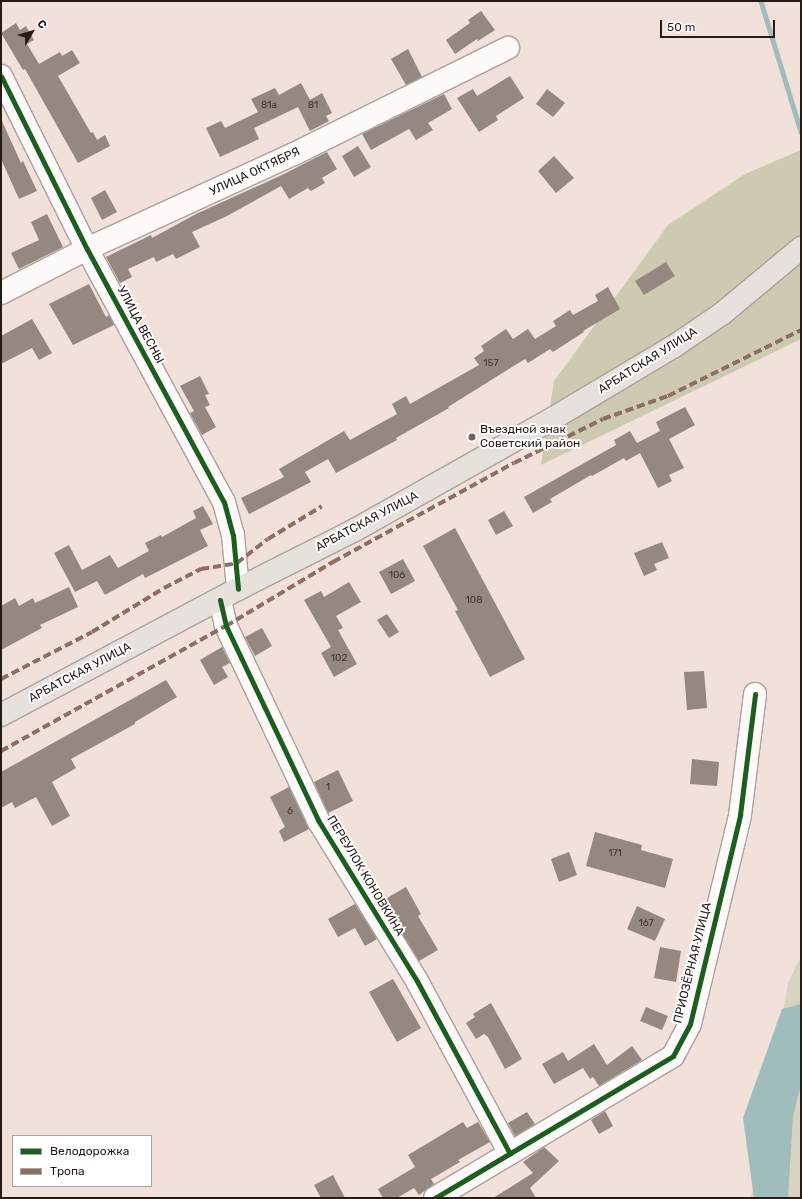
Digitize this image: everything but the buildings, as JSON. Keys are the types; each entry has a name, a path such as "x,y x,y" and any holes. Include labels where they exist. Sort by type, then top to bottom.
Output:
{"main road":[{"name":"АРБАТСКАЯ УЛИЦА","path":"1,715 355,530 552,419 673,347 723,313 801,248"}],"street":[{"name":"УЛИЦА ОКТЯБРЯ","path":"1,293 87,249 294,154 508,48"},
{"name":"УЛИЦА ВЕСНЫ","path":"1,76 87,249 224,502 233,535 238,590"},
{"name":"ПЕРЕУЛОК КОНОВКИНА","path":"220,600 226,626 318,820 417,982 510,1154"},
{"name":"ПРИОЗЁРНАЯ УЛИЦА","path":"435,1198 673,1056 690,1024 740,815 755,694"}],"shaded area":[{"path":"801,150 801,339 541,465 554,381 668,225 745,174"},
{"path":"801,956 801,1198 751,1198 788,983"}],"water":[{"path":"801,1004 801,1085 793,1116 788,1198 754,1198 743,1118 782,1009"}],"waterway":[{"path":"761,1 801,132"}],"marked path":[{"path":"1,751 226,626 333,562 514,463 603,419 668,396 801,330"},
{"path":"1,679 92,632 164,588 201,569 237,563 268,539 322,506"}],"cycle path":[{"path":"1,76 87,249 224,502 233,535 238,589"},
{"path":"220,600 226,626 318,820 417,981 510,1154"},
{"path":"435,1198 673,1056 690,1024 740,815 755,694"}],"place":[{"name":"Въездной знак Советский район","path":"472,437"}]}
